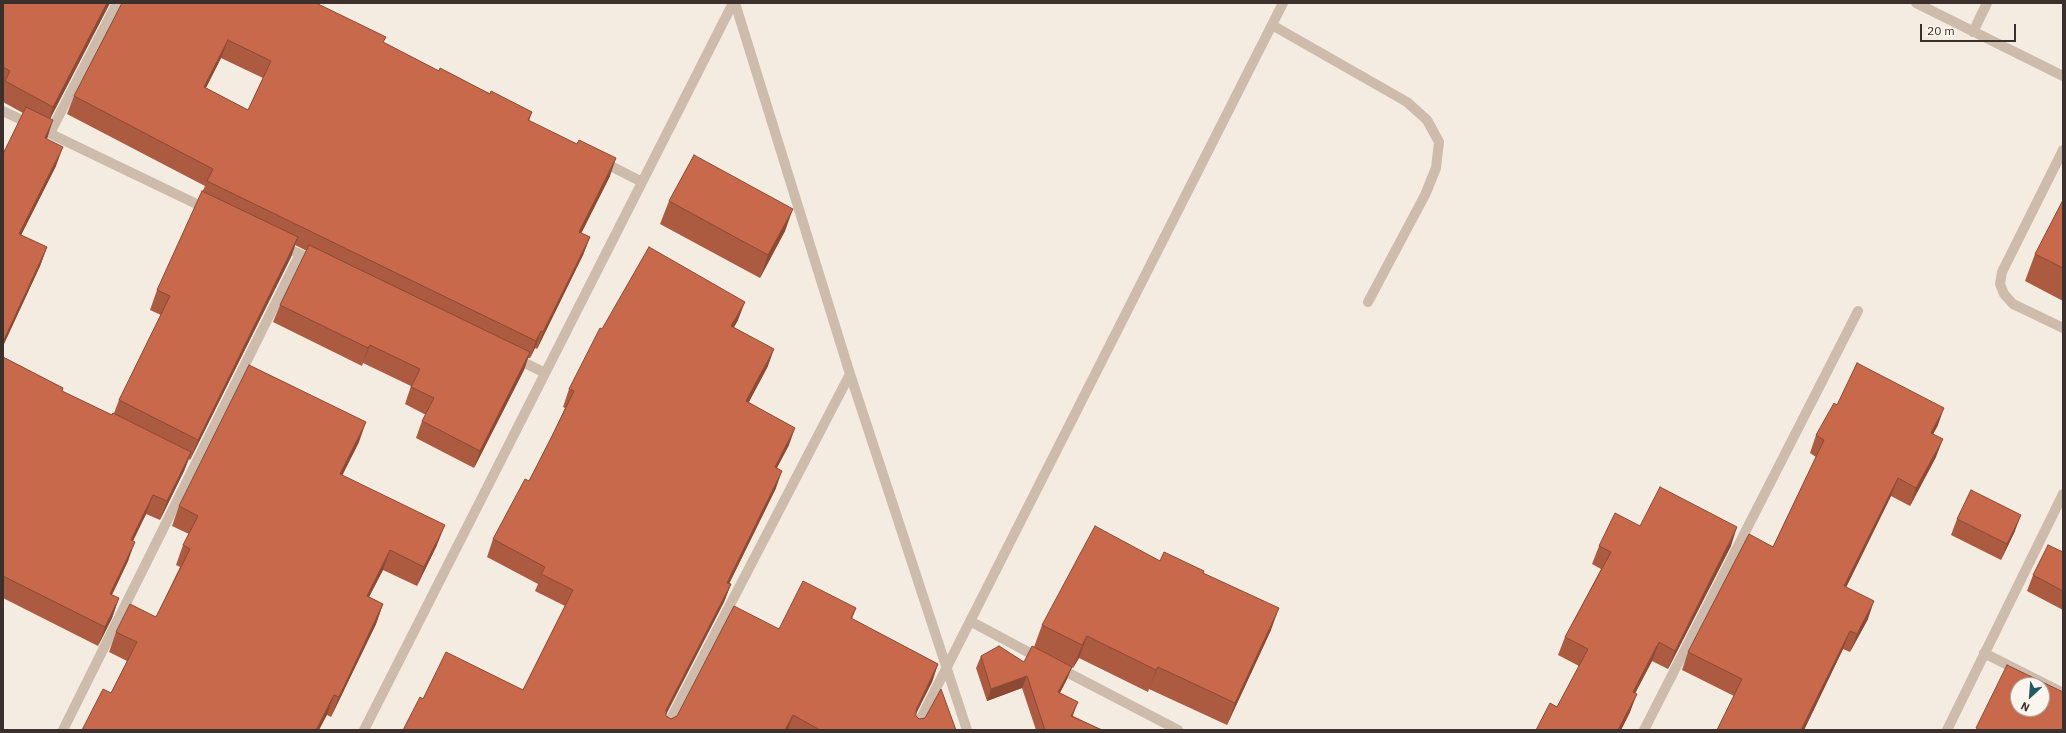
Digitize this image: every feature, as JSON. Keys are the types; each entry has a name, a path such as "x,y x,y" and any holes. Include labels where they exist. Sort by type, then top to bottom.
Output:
{"street":[{"path":"50,134 117,3"},
{"path":"364,730 734,3"},
{"path":"734,3 850,374 967,730"},
{"path":"914,730 947,668 1283,3"},
{"path":"1916,3 2063,76"},
{"path":"1973,32 1987,3"},
{"path":"1272,25 1407,102 1427,120 1439,142 1436,168 1425,195 1368,302"},
{"path":"3,110 222,216"},
{"path":"2063,150 2002,272 2000,284 2004,294 2013,304 2063,328"},
{"path":"592,157 642,182"},
{"path":"272,240 321,264"},
{"path":"63,730 190,467 300,254"},
{"path":"1644,730 1858,311"},
{"path":"503,353 545,373"},
{"path":"665,730 850,374"},
{"path":"1947,730 2063,494"},
{"path":"970,622 1178,730"},
{"path":"1984,653 2063,693"}],"building":[{"path":"3,3 107,3 53,107 5,81 10,71 3,67"},
{"path":"122,3 316,3 386,37 383,42 439,71 440,68 490,94 491,91 532,112 528,120 577,144 579,140 616,158 579,232 590,237 543,332 541,331 536,341 207,181 213,169 74,96","holes":["228,40 271,61 248,110 204,87"]},
{"path":"26,107 53,120 45,138 63,147 19,234 47,247 3,342 3,154"},
{"path":"694,155 793,209 768,255 669,201"},
{"path":"202,191 298,237 198,440 119,400 170,296 157,290"},
{"path":"2063,200 2063,268 2035,254"},
{"path":"309,245 530,352 480,451 422,421 434,398 411,387 420,369 370,345 368,348 280,305"},
{"path":"649,247 745,302 731,326 774,349 746,401 795,428 775,467 782,471 727,583 731,584 666,710 666,716 671,719 677,716 734,606 779,629 803,581 856,608 851,618 938,664 916,710 916,716 919,719 925,718 941,689 956,730 820,730 793,715 785,730 403,730 420,697 423,699 446,652 523,690 573,590 541,574 545,567 493,539 525,479 529,481 552,436 574,391 569,389 600,328 602,329"},
{"path":"3,357 63,388 62,391 112,415 113,413 191,452 167,501 153,495 131,540 135,542 110,594 119,598 105,627 3,576"},
{"path":"1857,363 1944,408 1931,433 1943,439 1916,488 1898,478 1844,586 1874,601 1857,634 1850,631 1801,730 1717,730 1742,679 1688,652 1749,534 1773,547 1824,440 1816,435 1834,403 1837,405"},
{"path":"249,365 366,422 340,474 445,525 424,567 390,550 367,596 383,604 339,697 334,695 316,730 82,730 103,689 111,693 137,642 116,632 130,604 156,617 190,549 183,545 198,516 179,506"},
{"path":"1660,487 1737,527 1675,651 1659,642 1633,692 1637,694 1618,730 1536,730 1550,703 1557,707 1588,649 1565,637 1611,552 1599,546 1615,513 1640,526"},
{"path":"1971,490 2021,515 2007,544 1957,519"},
{"path":"1095,526 1160,561 1164,552 1204,571 1203,573 1279,608 1235,703 1158,667 1156,670 1087,636 1082,645 1042,625"},
{"path":"2048,545 2063,552 2063,591 2033,575"},
{"path":"999,646 1024,662 1032,646 1072,667 1058,692 1078,702 1071,716 1102,730 1045,730 1027,676 991,689 981,656"},
{"path":"2007,665 2032,677 2010,677 2010,717 2050,717 2050,686 2063,692 2063,730 1980,730 1976,728"}]}
